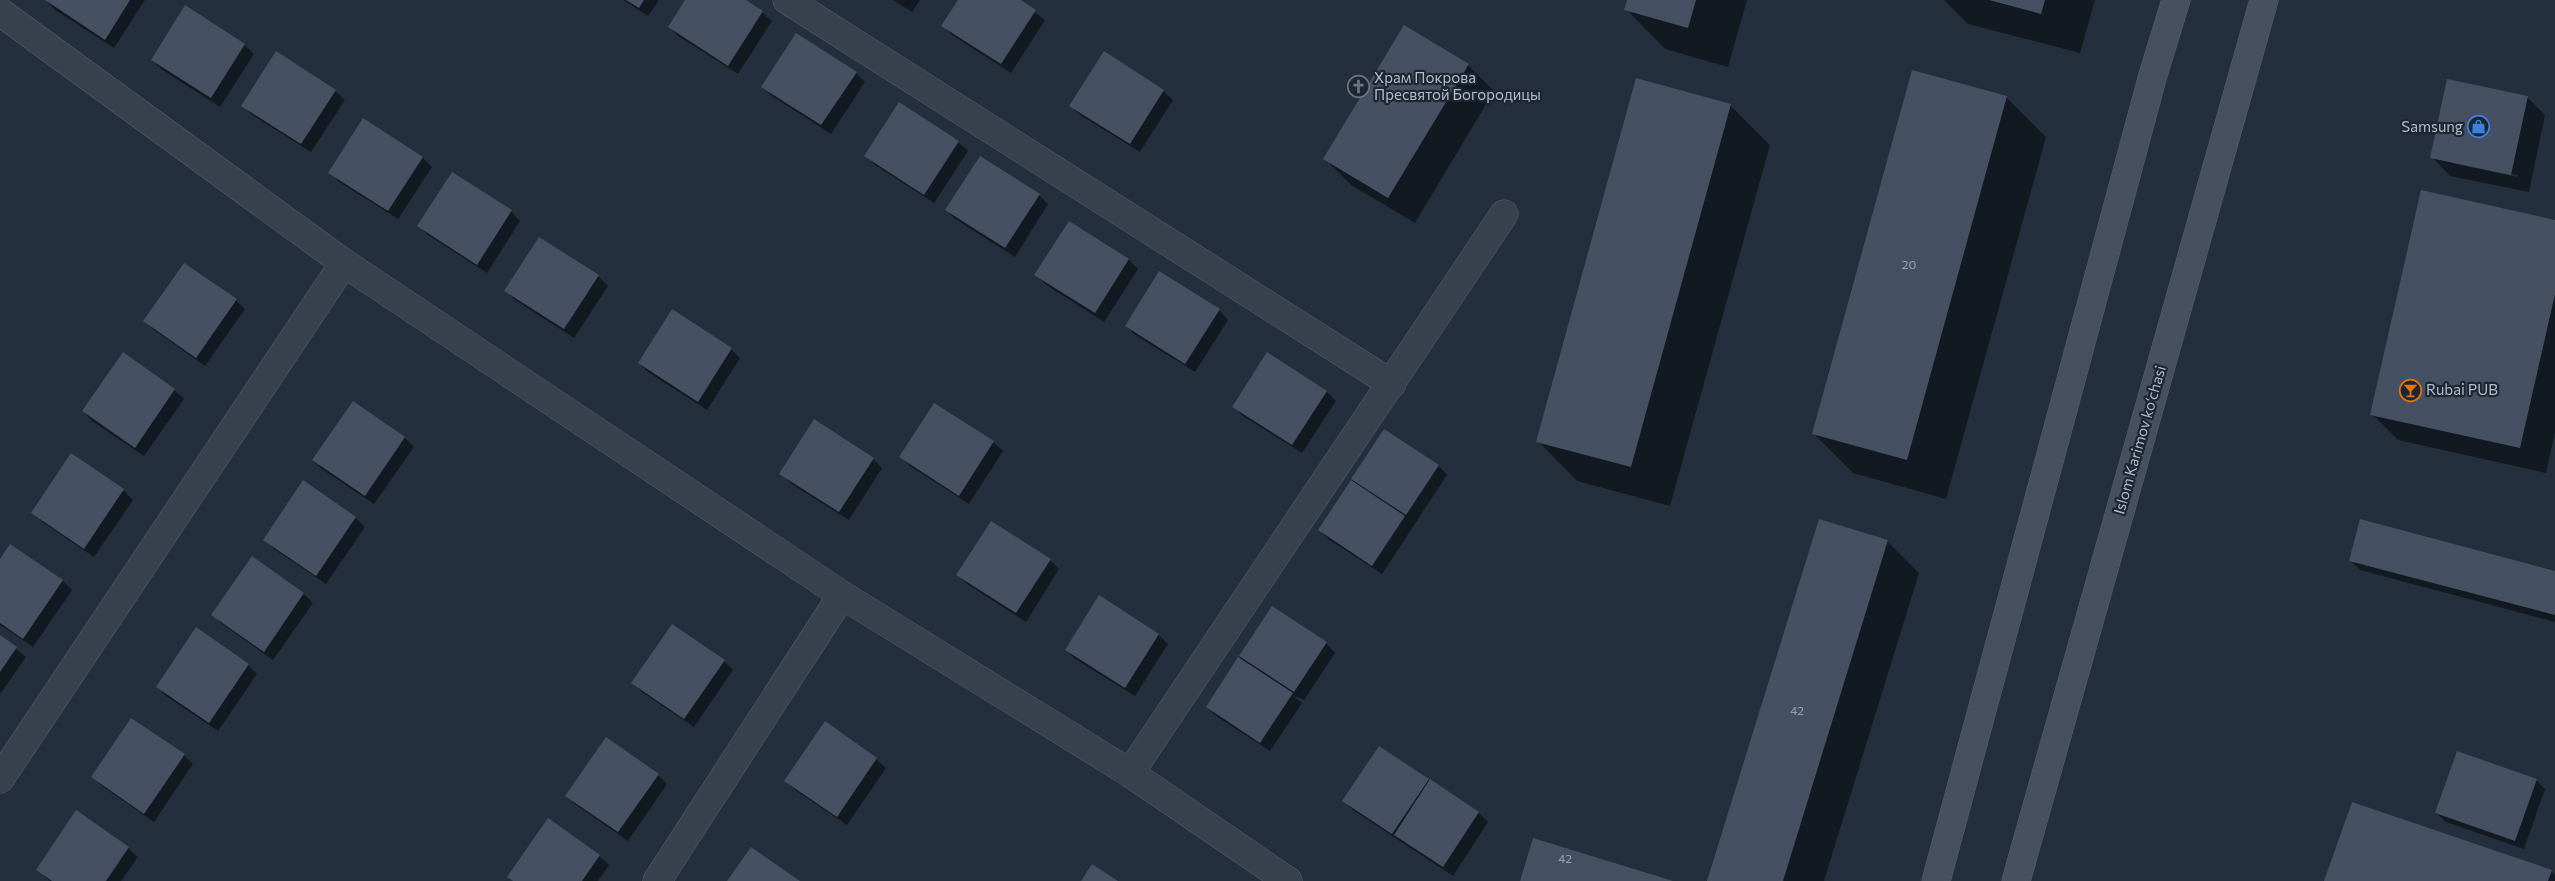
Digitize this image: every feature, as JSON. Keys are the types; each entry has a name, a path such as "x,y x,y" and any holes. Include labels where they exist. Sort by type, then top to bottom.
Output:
{"main road":[{"path":"1936,881 2150,85 2176,0"},
{"name":"Islom Karimov ko‘chasi","path":"2016,881 2264,0"}],"street":[{"path":"786,0 1392,384"},
{"path":"0,12 344,263 842,595 1130,773 1288,881"},
{"path":"1130,773 1504,214"},
{"path":"0,779 344,263"},
{"path":"657,881 842,595"}],"building":[{"path":"45,0 130,0 105,40"},
{"path":"626,0 644,0 639,8"},
{"path":"685,0 746,0 763,11 728,66 668,27"},
{"path":"958,0 1021,0 1036,10 1001,64 941,26"},
{"path":"1627,0 1696,0 1688,28 1624,10"},
{"path":"1989,0 2045,0 2041,14"},
{"path":"185,5 245,44 211,98 151,60"},
{"path":"1404,25 1469,64 1388,198 1323,159"},
{"path":"796,33 857,72 821,125 761,87"},
{"path":"276,51 336,90 301,144 241,106"},
{"path":"1104,51 1164,90 1130,144 1069,106"},
{"path":"1912,70 2007,96 1907,460 1812,434"},
{"path":"1636,78 1731,104 1631,467 1536,442"},
{"name":"Samsung","path":"2447,79 2528,96 2511,175 2430,158"},
{"path":"899,102 959,141 924,195 864,156"},
{"path":"363,118 423,157 388,211 328,173"},
{"path":"980,156 1040,194 1005,248 945,210"},
{"path":"452,172 512,210 477,265 417,226"},
{"path":"2421,190 2555,220 2555,294 2520,448 2370,415"},
{"path":"1069,221 1129,259 1095,313 1034,275"},
{"path":"539,237 599,275 564,329 504,291"},
{"path":"184,263 237,299 196,358 143,321"},
{"path":"1159,271 1220,309 1185,364 1125,326"},
{"path":"672,309 732,348 698,402 638,363"},
{"path":"123,352 175,389 135,448 82,411"},
{"path":"1267,352 1327,391 1292,445 1232,407"},
{"path":"353,401 405,437 365,496 312,460"},
{"path":"934,403 994,441 959,496 899,457"},
{"path":"814,419 874,458 839,512 779,474"},
{"path":"1384,429 1439,465 1406,515 1351,479"},
{"path":"71,453 124,489 84,549 31,513"},
{"path":"303,480 356,517 316,576 263,540"},
{"path":"1351,480 1405,516 1372,566 1318,530"},
{"path":"1819,519 1888,540 1783,881 1707,881"},
{"path":"2360,519 2555,571 2555,615 2349,561"},
{"path":"991,521 1051,559 1016,613 956,575"},
{"path":"10,544 63,580 23,639 0,623 0,559"},
{"path":"252,556 304,593 264,652 211,615"},
{"path":"1099,595 1159,634 1125,688 1065,650"},
{"path":"1272,606 1327,642 1294,692 1239,656"},
{"path":"672,624 725,660 684,719 631,683"},
{"path":"196,627 249,664 209,723 156,687"},
{"path":"0,635 17,647 0,672"},
{"path":"1238,657 1293,693 1260,743 1206,707"},
{"path":"131,718 185,754 144,814 91,777"},
{"path":"825,721 877,758 837,817 784,781"},
{"path":"606,737 659,774 618,832 565,796"},
{"path":"1379,746 1429,779 1392,834 1342,801"},
{"path":"2457,751 2537,779 2515,841 2435,813"},
{"path":"1430,779 1479,812 1443,867 1394,835"},
{"path":"2352,802 2552,870 2548,881 2324,881"},
{"path":"76,810 129,847 106,881 52,881 36,870"},
{"path":"548,818 600,855 582,881 513,881 507,877"},
{"path":"1533,838 1673,881 1520,881"},
{"path":"751,847 800,881 727,881"},
{"path":"1092,864 1118,881 1081,881"}],"place":[{"name":"Храм Покрова Пресвятой Богородицы","path":"1358,87"},
{"name":"Samsung","path":"2479,127"},
{"name":"Rubai PUB","path":"2410,390"}]}
